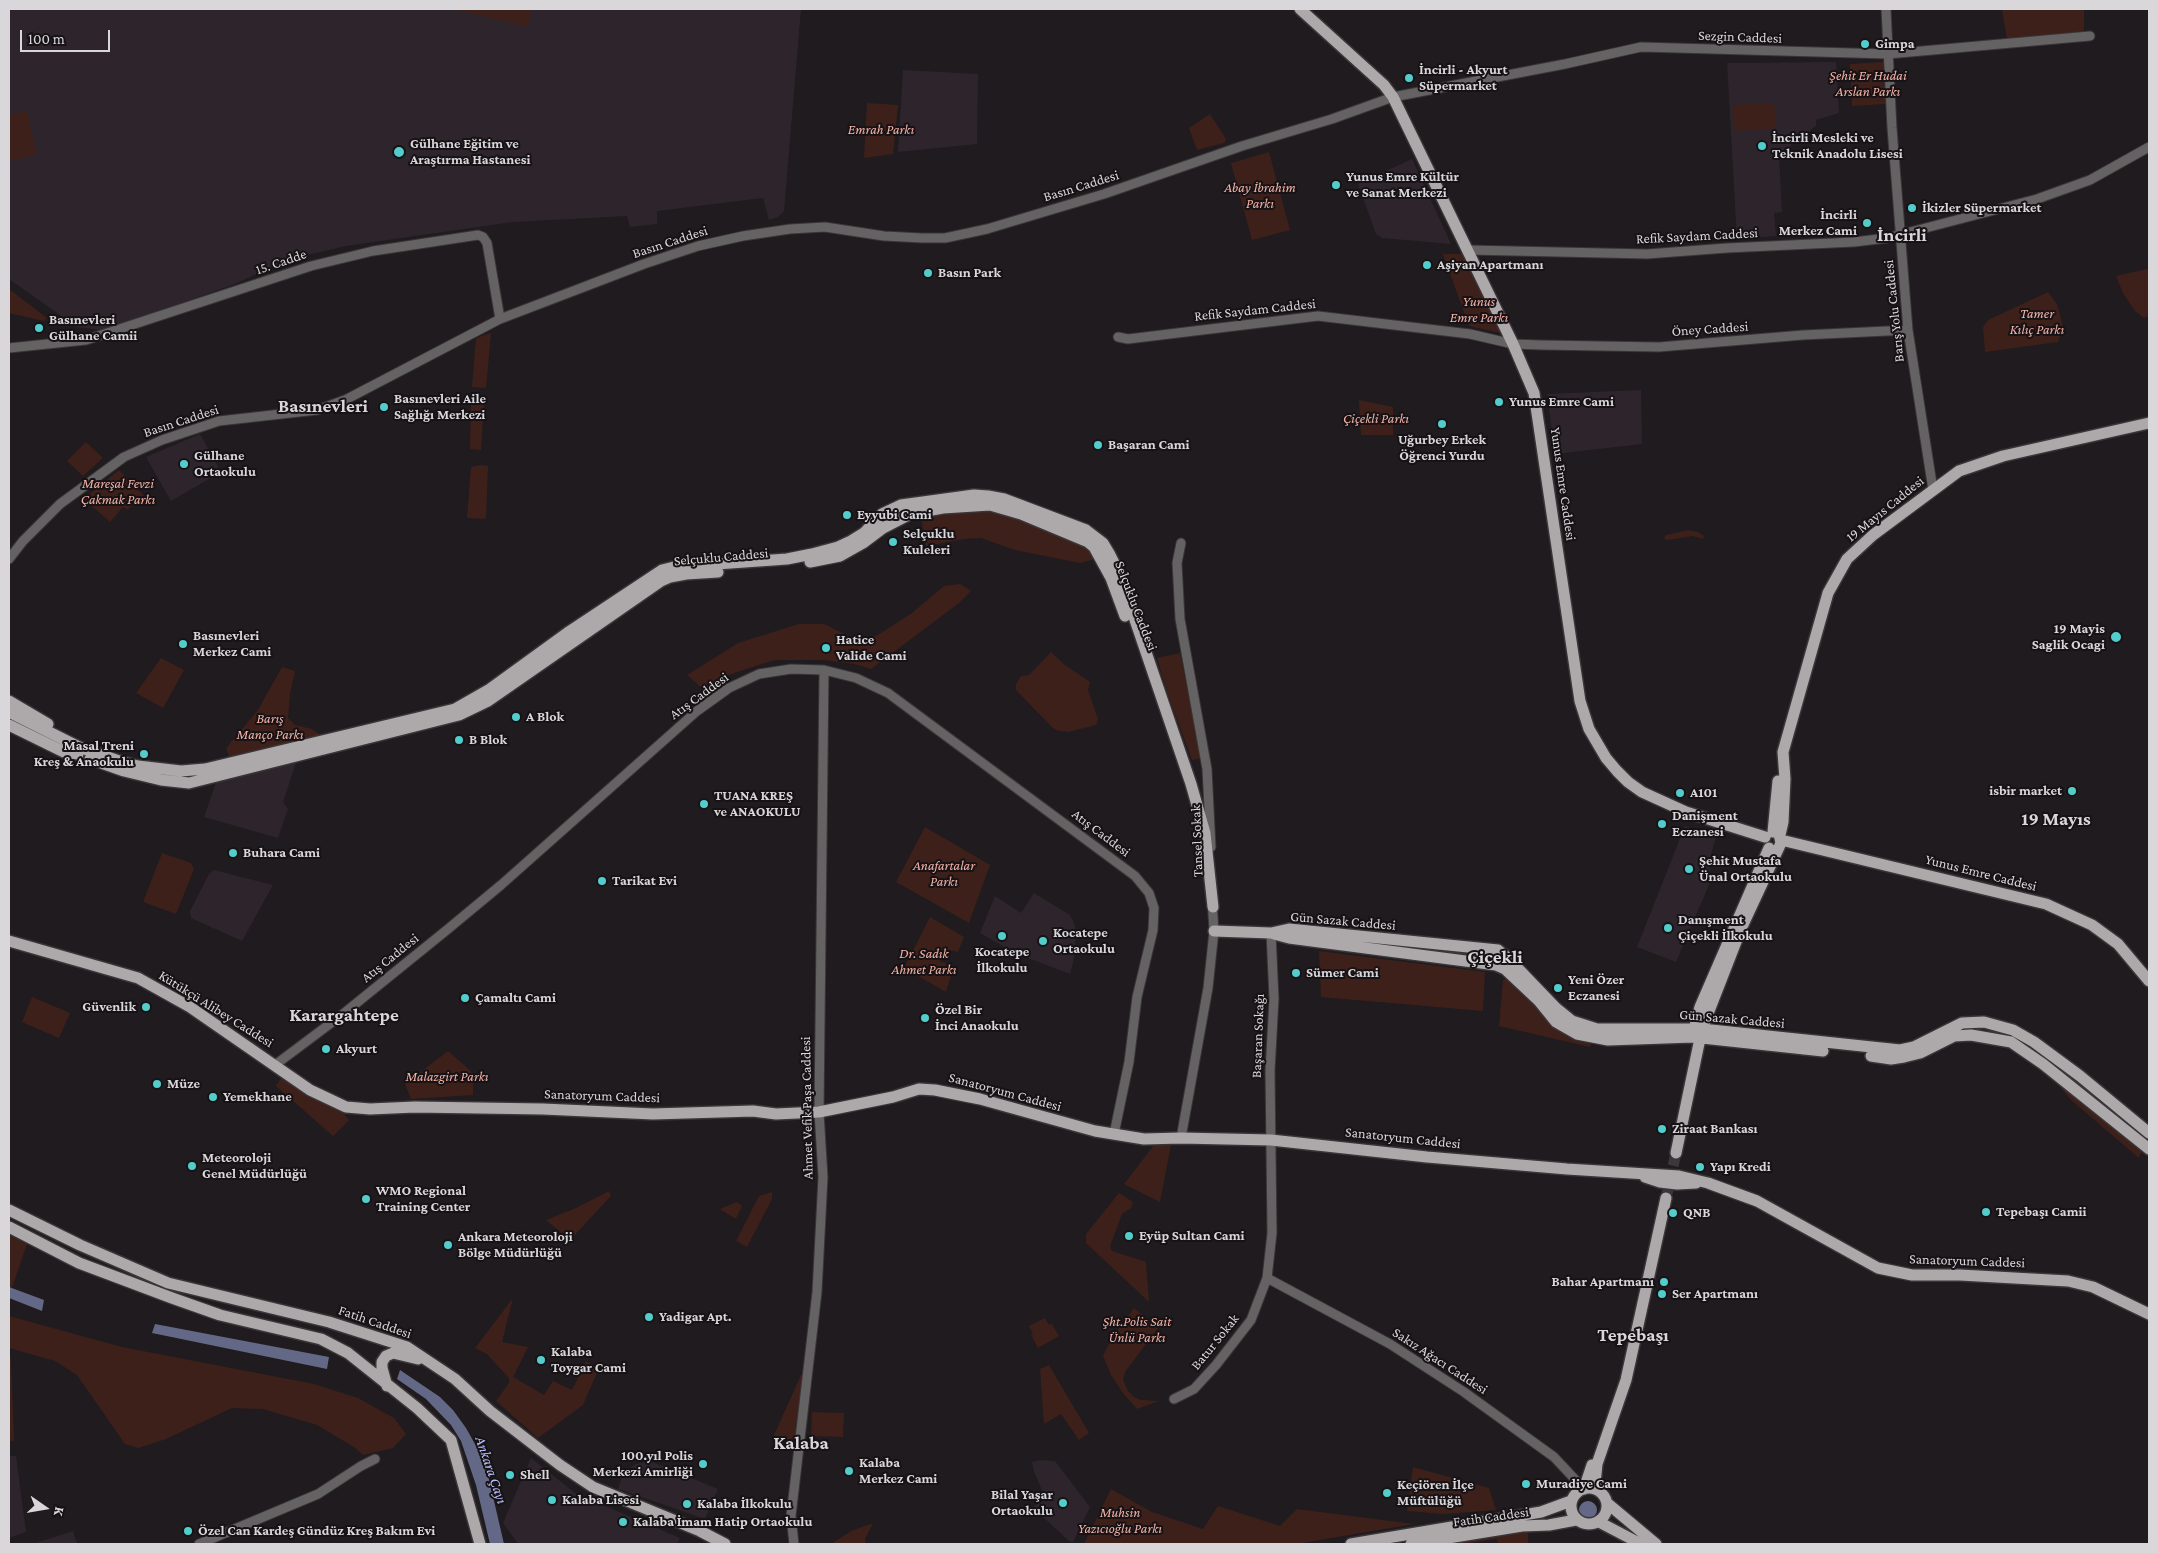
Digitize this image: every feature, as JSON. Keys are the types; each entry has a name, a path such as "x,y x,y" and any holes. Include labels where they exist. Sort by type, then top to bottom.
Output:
{"main road":[{"name":"Yunus Emre Caddesi","path":"1300,9 1384,85 1394,97 1418,152 1513,344 1534,393 1538,408 1580,701 1589,728 1612,764 1628,782 1642,792 1686,812 1774,840 2046,904 2092,925 2118,944 2149,981"},
{"name":"19 Mayıs Caddesi","path":"1673,1153 1697,1033 1700,1007 1774,840 1784,822 1785,780 1783,752 1828,593 1847,559 1873,535 1959,472 1979,464 2149,423"},
{"name":"Selçuklu Caddesi","path":"102,755 138,766 181,771 205,769 455,709 490,689 570,631 662,570 674,566 765,561 812,554 838,547 851,541 864,533 882,514 902,505 974,495 1004,499 1086,530 1103,543 1119,573 1184,774"},
{"name":"Selçuklu Caddesi","path":"78,754 124,771 161,780 189,783 459,716 488,701 670,577 788,566 840,556 910,514 942,508 990,505 1014,512 1080,538 1094,547 1112,578 1205,833 1212,907"},
{"path":"9,701 102,755"},
{"path":"9,712 63,743 78,754"},
{"path":"9,718 63,743 102,755"},
{"path":"9,725 64,752 78,754"},
{"name":"Gün Sazak Caddesi","path":"1214,931 1271,933 1289,930 1498,950 1556,1008 1572,1021 1597,1029 1697,1033 1900,1050 1914,1047 1962,1023 1984,1022 2012,1030 2034,1042 2080,1076 2149,1132"},
{"name":"Kütükçü Alibey Caddesi","path":"9,941 138,978 190,1007 310,1090 346,1107 370,1109"},
{"name":"Gün Sazak Caddesi","path":"1697,1033 1891,1059 1904,1058 1954,1036 1971,1034 2011,1042 2043,1064 2149,1149"},
{"name":"Sanatoryum Caddesi","path":"370,1109 474,1107 653,1114 819,1112 893,1097 919,1089 935,1090 980,1099 1067,1124 1144,1139 1271,1140 1428,1157 1568,1169 1632,1172 1660,1182 1677,1184 1708,1183 1757,1201 1878,1268 1912,1275 1960,1275 2068,1282 2094,1287 2149,1314"},
{"path":"1584,1489 1622,1369 1664,1198 1626,1380 1597,1464 1595,1484 1607,1503 1656,1544"},
{"name":"Fatih Caddesi","path":"9,1210 80,1245 168,1283 329,1322 408,1347 455,1378 490,1411 592,1487 725,1544"},
{"path":"9,1227 79,1263 172,1298 220,1315 321,1340 348,1354 387,1386 418,1408 451,1440 480,1544"},
{"path":"387,1386 382,1362 386,1356 393,1353 411,1356 442,1369"},
{"path":"1600,1492 1592,1488 1578,1491 1571,1501 1571,1511 1576,1520 1587,1525 1599,1522 1606,1513 1607,1503"},
{"name":"Fatih Caddesi","path":"1351,1544 1541,1512 1571,1501"},
{"name":"Fatih Caddesi","path":"1411,1544 1522,1526 1549,1525 1576,1520"},
{"path":"1599,1522 1641,1544"}],"street":[{"name":"Barış Yolu Caddesi","path":"1886,9 1900,236 1908,330 1933,490"},
{"name":"Sezgin Caddesi","path":"1394,97 1565,64 1641,47 1888,54 2090,36"},
{"name":"Basın Caddesi","path":"9,559 23,541 60,504 124,457 162,440 219,421 317,410 346,400 500,319 644,264 698,246 743,236 790,229 825,227 884,236 938,238 992,228 1104,194 1242,146 1332,119 1394,97"},
{"name":"Refik Saydam Caddesi","path":"1468,250 1647,254 1854,242 1900,236 2037,199 2090,180 2149,147"},
{"name":"15. Cadde","path":"9,348 86,340 311,266 373,251 478,235 483,237 487,243 500,319"},
{"name":"Refik Saydam Caddesi","path":"1118,337 1128,339 1318,316 1470,334 1513,344"},
{"name":"Öney Caddesi","path":"1513,344 1658,347 1803,335 1908,330"},
{"name":"Tansel Sokak","path":"1181,543 1177,563 1180,620 1207,769 1214,931 1208,988 1181,1138"},
{"name":"Atış Caddesi","path":"275,1065 343,1014 448,930 697,711 729,688 759,674 790,669 824,670 856,678 888,693 1135,876 1149,893 1154,908 1153,930 1137,997 1130,1062 1114,1134"},
{"name":"Ahmet Vefik Paşa Caddesi","path":"794,1544 791,1516 817,1292 823,1177 819,1112 824,670"},
{"name":"Başaran Sokağı","path":"1271,933 1274,999 1270,1072 1271,1140"},
{"name":"Batur Sokak","path":"1174,1399 1194,1389 1216,1365 1251,1320 1267,1278 1272,1233 1271,1140"},
{"name":"Sakız Ağacı Caddesi","path":"1267,1278 1390,1344 1464,1392 1554,1457 1584,1489"},
{"path":"199,1544 318,1494 375,1459"}],"shaded area":[{"name":"Gülhane Eğitim ve Araştırma Hastanesi","path":"9,9 801,9 784,211 778,217 769,220 763,198 657,211 657,224 630,227 627,216 513,222 346,246 303,256 265,270 235,284 116,326 100,330 77,327 9,279"},
{"name":"İncirli Mesleki ve Teknik Anadolu Lisesi","path":"1836,62 1839,113 1816,120 1816,126 1799,138 1791,139 1791,153 1779,154 1782,212 1774,213 1776,236 1737,239 1727,63"},
{"path":"903,70 978,74 977,144 898,152"},
{"path":"1412,159 1451,244 1382,238 1376,234 1358,184"},
{"path":"1641,390 1642,444 1555,454 1547,394"},
{"name":"Gülhane Ortaokulu","path":"200,434 221,472 171,501 146,457"},
{"path":"297,760 283,802 288,809 278,838 204,817 217,780"},
{"path":"1685,826 1716,837 1709,861 1711,880 1676,962 1637,947"},
{"path":"214,870 273,885 242,941 191,918 190,911 209,874"},
{"path":"1034,893 1070,915 1074,923 1076,933 1074,959 1070,974 1015,953 980,933 995,896 1021,913"},
{"path":"9,1456 16,1456 26,1532 9,1538"},
{"name":"Kalaba Lisesi","path":"531,1458 575,1493 680,1538 677,1544 518,1544 503,1523"},
{"name":"Bilal Yaşar Ortaokulu","path":"1040,1460 1055,1461 1090,1507 1073,1542 1069,1541 1032,1507 1046,1499 1034,1472 1032,1462"},
{"name":"Kalaba İlkokulu","path":"650,1461 718,1489 705,1519 618,1489 623,1473 636,1464"},
{"path":"73,1531 77,1544 32,1544"}],"green space":[{"path":"453,9 531,9 528,27"},
{"path":"2002,9 2084,9 2084,31 2007,40"},
{"name":"Şehit Er Hudai Arslan Parkı","path":"1883,62 1886,104 1852,106 1850,64"},
{"name":"Emrah Parkı","path":"867,103 898,105 893,154 864,158"},
{"path":"1774,103 1776,128 1735,131 1733,105"},
{"path":"27,111 36,155 9,161 9,115"},
{"path":"1210,114 1226,139 1224,143 1197,150 1189,128"},
{"name":"Abay İbrahim Parkı","path":"1269,152 1290,230 1252,240 1231,163"},
{"name":"Yunus Emre Parkı","path":"1443,254 1468,254 1507,334 1469,326"},
{"path":"2147,269 2149,271 2149,316 2144,318 2135,311 2123,293 2116,276"},
{"path":"9,289 47,318 44,321 9,313"},
{"name":"Tamer Kılıç Parkı","path":"2048,292 2057,304 2063,326 2058,342 1985,352 1983,327 1988,320"},
{"path":"491,333 486,388 472,387 476,338"},
{"name":"Çiçekli Parkı","path":"1359,400 1393,407 1393,435 1361,435"},
{"path":"471,401 484,402 481,450 470,449"},
{"path":"86,442 103,458 83,476 67,461"},
{"path":"488,466 486,519 467,518 471,467"},
{"name":"Mareşal Fevzi Çakmak Parkı","path":"119,470 144,496 127,510 123,507 110,522 84,499"},
{"path":"992,506 1081,539 1100,558 1080,563 1015,550 981,538 926,546 920,511"},
{"path":"1688,530 1698,532 1704,536 1703,539 1693,536 1667,540 1664,538 1666,535"},
{"path":"960,584 971,591 959,603 871,669 855,664 824,660 774,660 728,675 704,690 687,675 738,643 799,624 824,624 859,641 878,635 912,613 944,586"},
{"path":"1051,652 1065,665 1090,682 1088,690 1098,719 1096,725 1068,732 1059,731 1053,728 1016,690 1016,684 1021,676 1029,675"},
{"path":"1180,653 1201,758 1192,760 1167,692 1157,658"},
{"path":"161,658 184,670 163,708 136,693"},
{"name":"Barış Manço Parkı","path":"282,667 295,671 290,694 288,718 295,725 312,729 322,736 229,756 226,748 258,710"},
{"name":"Anafartalar Parkı","path":"925,827 990,865 969,923 896,882"},
{"path":"162,853 191,863 194,869 176,914 143,902"},
{"name":"Dr. Sadık Ahmet Parkı","path":"930,917 964,937 958,952 944,949 940,961 954,966 946,992 904,968"},
{"path":"1319,951 1485,972 1483,1011 1321,997"},
{"path":"1509,978 1552,1025 1560,1031 1592,1041 1590,1047 1499,1026 1503,980"},
{"path":"32,997 70,1013 59,1038 22,1022"},
{"name":"Malazgirt Parkı","path":"448,1051 473,1073 473,1095 411,1099 405,1084"},
{"path":"282,1076 327,1102 349,1120 333,1136 276,1086"},
{"path":"2053,1078 2143,1148 2139,1158 2071,1100"},
{"path":"1154,1145 1171,1145 1160,1202 1124,1184"},
{"path":"609,1191 611,1196 570,1240 546,1220 576,1208"},
{"path":"772,1192 772,1199 747,1247 736,1241 759,1196"},
{"path":"1119,1193 1133,1202 1131,1208 1122,1214 1110,1246 1112,1251 1146,1262 1149,1302 1086,1243 1086,1234"},
{"path":"737,1202 742,1206 736,1219 720,1209"},
{"path":"9,1235 27,1244 9,1296"},
{"path":"513,1298 502,1342 528,1347 513,1377 544,1395 553,1381 572,1390 586,1361 599,1368 583,1405 538,1438 496,1401 509,1383 509,1378 487,1354 475,1348"},
{"name":"Şht.Polis Sait Ünlü Parkı","path":"1134,1308 1158,1328 1125,1372 1123,1380 1128,1391 1134,1397 1141,1400 1159,1401 1137,1409 1111,1375 1103,1356 1112,1338"},
{"path":"9,1316 122,1347 314,1384 358,1398 394,1418 406,1434 393,1448 363,1455 354,1447 317,1425 263,1409 232,1408 166,1439 138,1448 125,1444 77,1375 55,1361 9,1348"},
{"path":"1045,1318 1049,1325 1052,1324 1059,1336 1038,1348 1031,1335 1033,1334 1029,1326"},
{"path":"9,1358 11,1358 14,1441 9,1441"},
{"path":"1049,1365 1089,1433 1079,1440 1061,1414 1044,1424 1040,1369"},
{"path":"804,1372 797,1436 793,1440 776,1437 774,1435"},
{"path":"812,1412 844,1413 843,1437 811,1436"},
{"path":"1413,1467 1489,1488 1496,1510 1443,1514 1407,1511"},
{"name":"Muhsin Yazıcıoğlu Parkı","path":"1111,1489 1152,1512 1203,1529 1218,1506 1280,1526 1297,1509 1414,1524 1296,1544 1084,1544"},
{"path":"873,1523 865,1539 866,1544 831,1544 851,1531"},
{"path":"1525,1530 1528,1534 1528,1544 1498,1544 1497,1539 1460,1544 1426,1544"}],"water":[{"path":"9,1287 44,1300 42,1311 9,1298"},
{"path":"155,1324 329,1357 327,1369 152,1333"},
{"path":"400,1370 440,1397 453,1410 466,1428 485,1462 504,1544 490,1544 476,1485 461,1441 451,1425 426,1399 397,1379"},
{"path":"1584,1501 1592,1501 1597,1506 1595,1517 1584,1519 1579,1514 1579,1506"}],"tunnel":[{"path":"1666,1198 1676,1153"}],"place":[{"name":"Gimpa","path":"1865,44"},
{"name":"İncirli - Akyurt Süpermarket","path":"1409,78"},
{"name":"İncirli Mesleki ve Teknik Anadolu Lisesi","path":"1762,146"},
{"name":"Gülhane Eğitim ve Araştırma Hastanesi","path":"399,152"},
{"name":"Yunus Emre Kültür ve Sanat Merkezi","path":"1336,185"},
{"name":"İkizler Süpermarket","path":"1912,208"},
{"name":"İncirli Merkez Cami","path":"1867,223"},
{"name":"Aşiyan Apartmanı","path":"1427,265"},
{"name":"Basın Park","path":"928,273"},
{"name":"Basınevleri Gülhane Camii","path":"39,328"},
{"name":"Yunus Emre Cami","path":"1499,402"},
{"name":"Basınevleri Aile Sağlığı Merkezi","path":"384,407"},
{"name":"Uğurbey Erkek Öğrenci Yurdu","path":"1442,424"},
{"name":"Başaran Cami","path":"1098,445"},
{"name":"Gülhane Ortaokulu","path":"184,464"},
{"name":"Eyyubi Cami","path":"847,515"},
{"name":"Selçuklu Kuleleri","path":"893,542"},
{"name":"19 Mayis Saglik Ocagi","path":"2116,637"},
{"name":"Basınevleri Merkez Cami","path":"183,644"},
{"name":"Hatice Valide Cami","path":"826,648"},
{"name":"A Blok","path":"516,717"},
{"name":"B Blok","path":"459,740"},
{"name":"Masal Treni Kreş & Anaokulu","path":"144,754"},
{"name":"isbir market","path":"2072,791"},
{"name":"A101","path":"1680,793"},
{"name":"TUANA KREŞ ve ANAOKULU","path":"704,804"},
{"name":"Danişment Eczanesi","path":"1662,824"},
{"name":"Buhara Cami","path":"233,853"},
{"name":"Şehit Mustafa Ünal Ortaokulu","path":"1689,869"},
{"name":"Tarikat Evi","path":"602,881"},
{"name":"Danışment Çiçekli İlkokulu","path":"1668,928"},
{"name":"Kocatepe İlkokulu","path":"1002,936"},
{"name":"Kocatepe Ortaokulu","path":"1043,941"},
{"name":"Sümer Cami","path":"1296,973"},
{"name":"Yeni Özer Eczanesi","path":"1558,988"},
{"name":"Çamaltı Cami","path":"465,998"},
{"name":"Güvenlik","path":"146,1007"},
{"name":"Özel Bir İnci Anaokulu","path":"925,1018"},
{"name":"Akyurt","path":"326,1049"},
{"name":"Müze","path":"157,1084"},
{"name":"Yemekhane","path":"213,1097"},
{"name":"Ziraat Bankası","path":"1662,1129"},
{"name":"Meteoroloji Genel Müdürlüğü","path":"192,1166"},
{"name":"Yapı Kredi","path":"1700,1167"},
{"name":"WMO Regional Training Center","path":"366,1199"},
{"name":"Tepebaşı Camii","path":"1986,1212"},
{"name":"QNB","path":"1673,1213"},
{"name":"Eyüp Sultan Cami","path":"1129,1236"},
{"name":"Ankara Meteoroloji Bölge Müdürlüğü","path":"448,1245"},
{"name":"Bahar Apartmanı","path":"1664,1282"},
{"name":"Ser Apartmanı","path":"1662,1294"},
{"name":"Yadigar Apt.","path":"649,1317"},
{"name":"Kalaba Toygar Cami","path":"541,1360"},
{"name":"100.yıl Polis Merkezi Amirliği","path":"703,1464"},
{"name":"Kalaba Merkez Cami","path":"849,1471"},
{"name":"Shell","path":"510,1475"},
{"name":"Muradiye Cami","path":"1526,1484"},
{"name":"Keçiören İlçe Müftülüğü","path":"1387,1493"},
{"name":"Kalaba Lisesi","path":"552,1500"},
{"name":"Bilal Yaşar Ortaokulu","path":"1063,1503"},
{"name":"Kalaba İlkokulu","path":"687,1504"},
{"name":"Kalaba İmam Hatip Ortaokulu","path":"623,1522"},
{"name":"Özel Can Kardeş Gündüz Kreş Bakım Evi","path":"188,1531"}],"district":[{"name":"İncirli","path":"1902,235"},
{"name":"Basınevleri","path":"323,406"},
{"name":"19 Mayıs","path":"2056,819"},
{"name":"Çiçekli","path":"1495,957"},
{"name":"Karargahtepe","path":"344,1015"},
{"name":"Tepebaşı","path":"1633,1335"},
{"name":"Kalaba","path":"801,1443"}],"water label":[{"name":"Ankara Çayı","path":"491,1470"}]}
